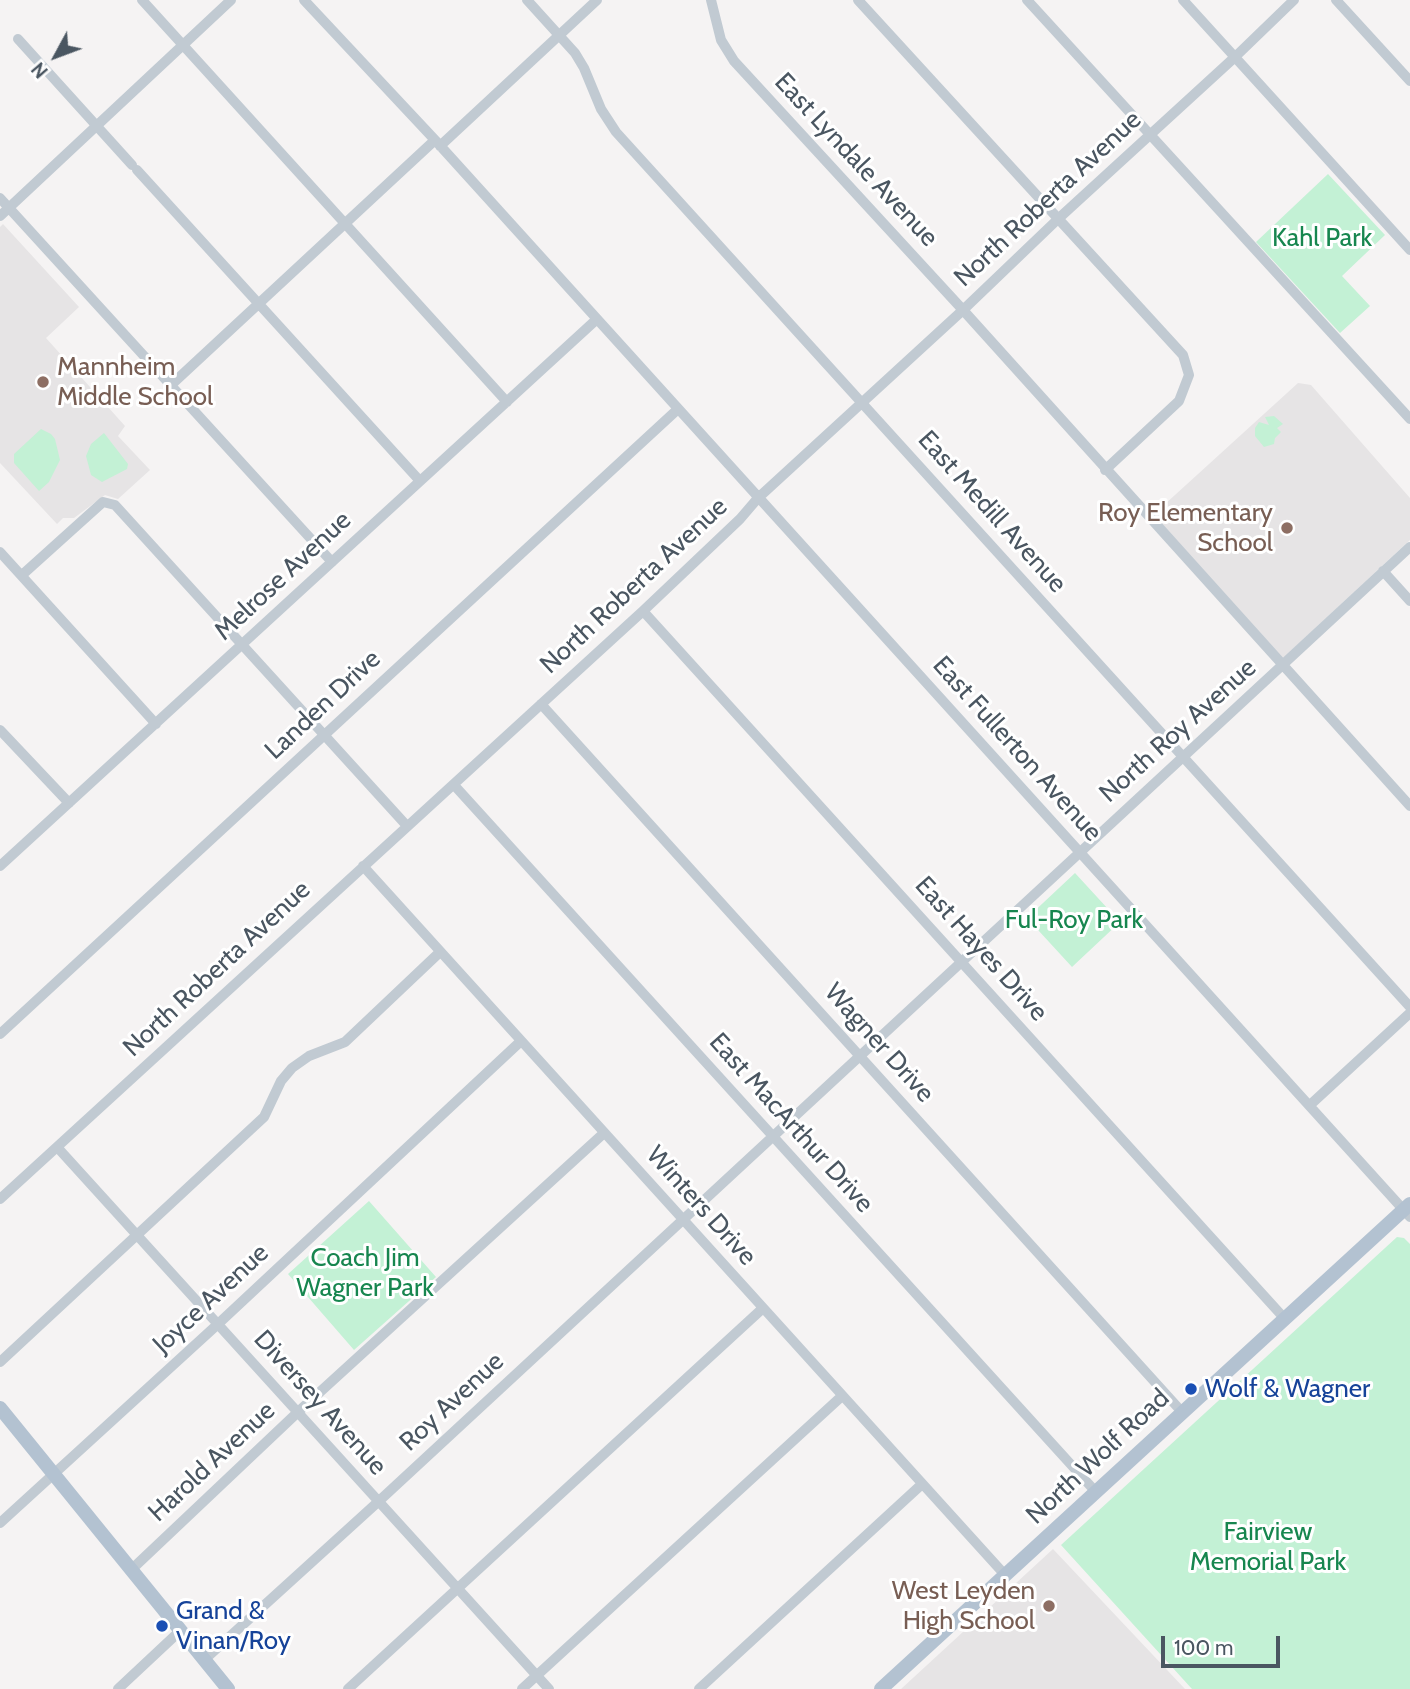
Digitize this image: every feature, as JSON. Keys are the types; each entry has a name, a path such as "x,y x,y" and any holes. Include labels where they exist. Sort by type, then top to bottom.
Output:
{"main road":[{"name":"North Wolf Road","path":"881,1689 1182,1412 1408,1210"},
{"path":"0,1408 226,1688"}],"street":[{"path":"142,0 507,402"},
{"path":"0,216 231,0"},
{"name":"East Fullerton Avenue","path":"304,0 438,143 1408,1210"},
{"name":"East Medill Avenue","path":"527,0 584,68 601,109 616,132 1410,1007"},
{"path":"171,385 346,224 597,0"},
{"name":"East Lyndale Avenue","path":"711,0 721,40 734,61 963,310 1410,806"},
{"path":"858,0 1183,355 1189,375 1180,401 1105,470"},
{"path":"1027,0 1410,419"},
{"path":"1183,0 1410,250"},
{"name":"North Roberta Avenue","path":"0,1199 643,611 740,519 758,498 1294,0"},
{"path":"1336,0 1410,81"},
{"path":"18,39 420,481"},
{"path":"0,198 332,562"},
{"path":"1400,239 1410,229"},
{"name":"Melrose Avenue","path":"0,866 597,319"},
{"name":"Landen Drive","path":"0,1034 678,409"},
{"path":"22,575 103,502 115,505 407,826"},
{"name":"North Roy Avenue","path":"729,1175 1410,547"},
{"path":"0,552 156,724"},
{"path":"1383,571 1410,601"},
{"name":"East Hayes Drive","path":"643,611 1285,1319"},
{"name":"Wagner Drive","path":"541,704 1182,1412"},
{"path":"0,730 69,803"},
{"name":"East MacArthur Drive","path":"454,785 1095,1492"},
{"name":"Winters Drive","path":"363,866 1006,1576"},
{"path":"0,1362 264,1117 281,1081 292,1068 309,1056 345,1042 440,952"},
{"path":"1310,1105 1410,1013"},
{"name":"Joyce Avenue","path":"0,1523 521,1041"},
{"name":"Harold Avenue","path":"131,1570 298,1412 604,1133"},
{"name":"Diversey Avenue","path":"57,1147 549,1689"},
{"name":"Roy Avenue","path":"204,1660 729,1175"},
{"path":"348,1689 762,1309"},
{"path":"522,1689 842,1396"},
{"path":"699,1689 921,1485"},
{"path":"118,1689 181,1630"}],"shaded area":[{"name":"Mannheim Middle School","path":"3,224 79,307 46,338 125,426 118,436 150,470 118,499 105,495 74,518 63,518 57,524 0,463 0,227"},
{"name":"Roy Elementary School","path":"1298,383 1311,385 1410,498 1410,540 1282,659 1153,515"},
{"name":"West Leyden High School","path":"1053,1549 1185,1689 901,1689"}],"green space":[{"name":"Kahl Park","path":"1328,174 1385,235 1342,276 1370,306 1340,333 1256,242"},
{"path":"1274,416 1283,424 1277,428 1281,432 1275,438 1274,444 1264,447 1255,436 1255,428 1259,422 1269,425 1265,417"},
{"path":"41,429 55,439 60,460 49,482 39,491 14,463 14,454"},
{"path":"104,433 128,464 127,469 102,482 91,475 86,456 91,444"},
{"name":"Ful-Roy Park","path":"1075,873 1120,922 1072,967 1027,918"},
{"name":"Coach Jim Wagner Park","path":"369,1201 436,1277 354,1350 288,1274"},
{"name":"Fairview Memorial Park","path":"1397,1237 1404,1238 1410,1244 1410,1689 1192,1689 1061,1545"}],"place":[{"name":"Mannheim Middle School","path":"43,382"},
{"name":"Roy Elementary School","path":"1287,528"},
{"name":"Wolf & Wagner","path":"1191,1389"},
{"name":"West Leyden High School","path":"1049,1606"},
{"name":"Grand & Vinan/Roy","path":"162,1626"}]}
